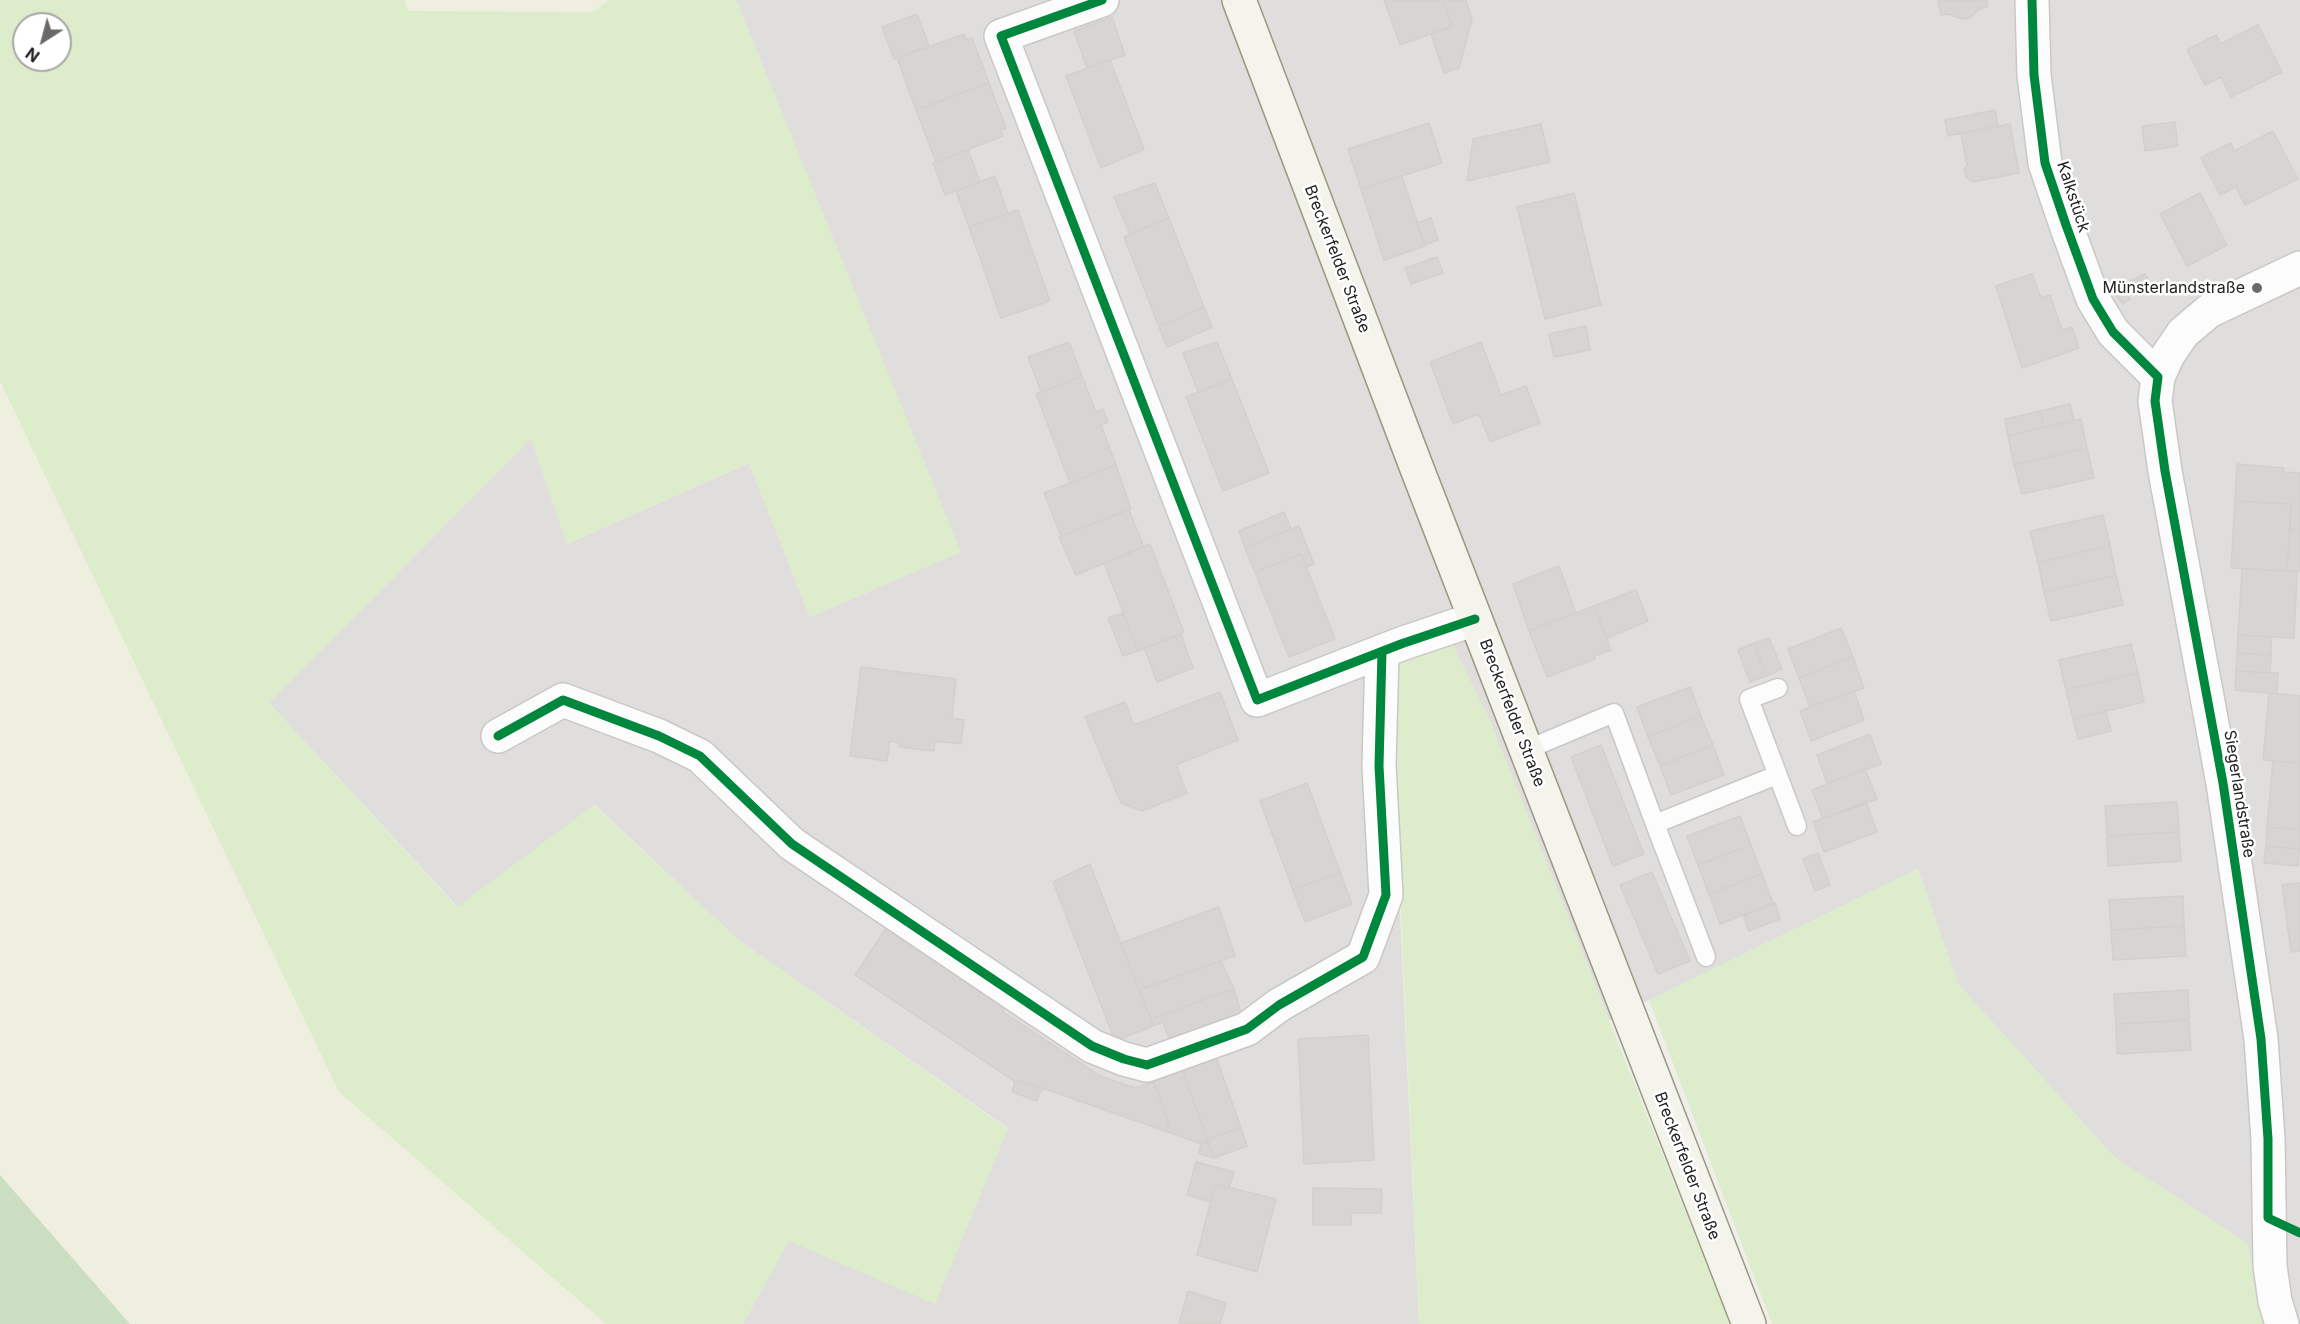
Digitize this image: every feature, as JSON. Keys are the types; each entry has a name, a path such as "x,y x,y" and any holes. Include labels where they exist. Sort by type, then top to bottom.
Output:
{"main road":[{"name":"Breckerfelder Straße","path":"1239,0 1475,619 1749,1324"}],"street":[{"path":"1102,0 1001,36 1257,700 1475,619"},
{"name":"Kalkstück","path":"2032,0 2034,75 2045,163 2094,299 2113,332 2158,377"},
{"name":"Siegerlandstraße","path":"2282,1324 2275,1301 2270,1266 2268,1139 2261,1040 2223,783 2155,401 2158,377 2168,355 2183,333 2209,311 2300,268"},
{"path":"498,735 563,700 659,736 700,756 792,844 1092,1046 1124,1059 1147,1065 1246,1029 1279,1005 1364,957 1386,895 1379,766 1382,652"}],"lane":[{"path":"1778,688 1749,699 1797,826"},
{"path":"1526,750 1614,713 1706,957"},
{"path":"1655,824 1777,775"}],"shaded area":[{"path":"736,0 2300,0 2300,1324 2265,1324 2247,1243 2114,1157 1958,984 1918,869 1609,1020 1489,719 1451,643 1399,891 1419,1324 743,1324 788,1241 1008,1128 737,939 595,805 458,907 269,703 531,438 567,544 749,463 810,617 960,552"}],"green space":[{"path":"0,0 404,0 409,11 592,12 609,0 736,0 961,552 810,617 749,463 567,544 531,439 269,703 457,907 594,805 737,939 1008,1129 935,1304 789,1241 743,1324 606,1324 339,1092 0,381"},
{"path":"404,0 609,0 592,12 409,11"},
{"path":"0,381 339,1092 606,1324 130,1324 0,1175"},
{"path":"1452,643 1489,719 1730,1324 1419,1324 1390,664"},
{"path":"1918,869 1958,984 2114,1157 2247,1243 2265,1324 1772,1324 1649,1000"},
{"path":"0,1175 130,1324 0,1324"}],"building":[{"path":"1384,0 1443,0 1452,26 1400,45"},
{"path":"1443,0 1466,0 1472,19 1459,68 1444,73 1431,34 1452,26"},
{"path":"1938,0 1987,0 1988,7 1981,8 1970,18 1962,19 1948,14 1941,15"},
{"path":"917,14 929,46 894,59 882,27"},
{"path":"1112,17 1125,55 1087,68 1074,31"},
{"path":"2258,25 2282,72 2231,97 2221,77 2205,85 2187,50 2216,35 2221,44"},
{"path":"964,34 967,40 972,38 989,83 916,110 897,58"},
{"path":"1110,60 1144,149 1101,168 1066,76"},
{"path":"989,83 1006,128 1000,130 1003,136 936,162 916,110"},
{"path":"1995,110 1998,126 1948,136 1945,120"},
{"path":"2175,122 2178,146 2145,151 2142,126"},
{"path":"1429,123 1442,163 1361,189 1348,149"},
{"path":"1541,124 1550,162 1467,181 1473,139"},
{"path":"2010,124 2019,173 1973,182 1966,177 1964,169 1967,165 1961,133"},
{"path":"2273,131 2298,179 2245,205 2236,187 2220,195 2201,158 2231,143 2234,151"},
{"path":"968,150 980,182 945,195 933,163"},
{"path":"995,176 1008,214 969,227 956,191"},
{"path":"1402,176 1425,246 1384,260 1361,189"},
{"path":"1155,183 1169,218 1130,234 1114,197"},
{"path":"1574,193 1601,305 1545,319 1517,207"},
{"path":"2200,193 2227,245 2187,266 2160,214"},
{"path":"1018,210 1050,301 1001,318 969,227"},
{"path":"1169,218 1204,307 1159,327 1124,237"},
{"path":"1431,218 1438,240 1424,245 1417,223"},
{"path":"1437,257 1443,273 1411,284 1405,268"},
{"path":"2032,274 2041,298 2050,295 2062,330 2072,327 2079,348 2022,368 1996,286"},
{"path":"2145,274 2152,286 2135,295 2129,282"},
{"path":"2123,288 2130,299 2123,304 2115,293"},
{"path":"1204,307 1212,327 1167,347 1159,327"},
{"path":"1586,326 1590,350 1554,357 1549,334"},
{"path":"1069,342 1082,376 1041,392 1028,357"},
{"path":"1217,342 1232,379 1198,392 1183,353"},
{"path":"1481,342 1501,395 1526,386 1540,423 1490,442 1479,414 1453,424 1430,362"},
{"path":"1082,376 1096,412 1103,409 1108,422 1101,425 1116,465 1070,483 1036,394"},
{"path":"1232,379 1269,473 1223,491 1186,397"},
{"path":"2070,404 2074,421 2044,427 2040,411"},
{"path":"2040,411 2044,427 2008,436 2005,419"},
{"path":"2081,419 2087,448 2014,465 2008,436"},
{"path":"2087,448 2094,478 2022,494 2014,465"},
{"path":"2237,464 2284,468 2283,472 2300,473 2300,529 2290,529 2291,504 2235,501"},
{"path":"1116,465 1131,509 1061,536 1044,493"},
{"path":"2235,501 2291,504 2287,571 2231,568"},
{"path":"1129,510 1144,547 1076,575 1059,537"},
{"path":"1284,512 1291,529 1245,548 1239,531"},
{"path":"2103,515 2110,545 2038,563 2030,531"},
{"path":"1299,526 1314,564 1306,567 1301,554 1255,572 1245,548"},
{"path":"2290,529 2300,529 2300,571 2287,571"},
{"path":"1150,544 1184,632 1138,651 1104,563"},
{"path":"2110,545 2116,575 2044,592 2038,563"},
{"path":"1301,554 1335,639 1289,657 1255,572"},
{"path":"1559,566 1576,613 1529,631 1513,584"},
{"path":"2242,569 2297,571 2294,638 2238,635"},
{"path":"2116,575 2123,605 2051,621 2044,592"},
{"path":"1636,590 1648,621 1607,638 1594,606"},
{"path":"1594,606 1611,650 1594,656 1595,659 1547,677 1529,631"},
{"path":"1123,613 1138,651 1123,656 1108,618"},
{"path":"1841,628 1853,657 1799,678 1788,649"},
{"path":"1181,634 1193,668 1157,682 1144,648"},
{"path":"2238,635 2271,637 2271,655 2237,653"},
{"path":"1769,638 1782,669 1766,676 1754,643"},
{"path":"1754,643 1766,676 1750,682 1738,650"},
{"path":"2131,644 2138,673 2066,690 2059,660"},
{"path":"2237,653 2271,655 2270,673 2236,671"},
{"path":"1853,657 1864,688 1810,707 1799,678"},
{"path":"861,667 956,679 952,718 964,720 961,744 935,741 934,751 899,747 900,743 890,741 887,761 850,756"},
{"path":"2236,671 2278,673 2277,694 2235,690"},
{"path":"2138,673 2144,702 2073,719 2066,690"},
{"path":"1690,687 1701,716 1648,737 1637,707"},
{"path":"1854,691 1864,720 1811,741 1800,711"},
{"path":"1220,692 1238,740 1176,765 1187,793 1142,811 1121,803 1085,717 1125,702 1134,725"},
{"path":"2269,693 2300,696 2300,763 2263,760"},
{"path":"2106,711 2111,731 2078,739 2073,719"},
{"path":"1701,716 1713,745 1660,766 1648,737"},
{"path":"1870,734 1881,764 1827,783 1817,755"},
{"path":"1601,745 1644,854 1613,866 1571,757"},
{"path":"1713,745 1724,775 1671,795 1660,766"},
{"path":"2273,761 2300,763 2300,830 2267,827"},
{"path":"1865,769 1877,799 1823,819 1812,790"},
{"path":"1307,783 1340,872 1293,890 1260,801"},
{"path":"1866,802 1877,832 1824,852 1813,822"},
{"path":"2177,802 2179,832 2107,836 2105,806"},
{"path":"1740,816 1751,845 1698,865 1687,836"},
{"path":"2267,827 2300,830 2299,849 2266,846"},
{"path":"2179,832 2181,861 2108,866 2107,836"},
{"path":"1751,845 1762,874 1709,894 1698,865"},
{"path":"2266,846 2299,849 2298,866 2264,863"},
{"path":"1818,853 1830,885 1815,891 1803,859"},
{"path":"1090,864 1153,1026 1115,1041 1053,882"},
{"path":"1340,872 1352,904 1305,922 1293,890"},
{"path":"1652,872 1690,961 1658,974 1620,885"},
{"path":"1762,874 1773,903 1720,924 1709,894"},
{"path":"2300,883 2300,951 2291,952 2282,885"},
{"path":"2183,896 2184,926 2111,930 2109,900"},
{"path":"1775,903 1780,919 1749,931 1743,916"},
{"path":"1219,907 1235,956 1139,990 1121,943"},
{"path":"2184,926 2186,956 2113,960 2111,930"},
{"path":"886,928 1005,1008 1003,1012 1100,1076 1135,1088 1154,1082 1168,1122 1168,1132 1019,1080 1017,1083 855,975"},
{"path":"1221,961 1234,989 1151,1019 1139,990"},
{"path":"1234,989 1243,1021 1172,1046 1163,1022 1153,1026 1151,1019"},
{"path":"2188,990 2189,1020 2116,1024 2114,994"},
{"path":"2189,1020 2191,1050 2117,1054 2116,1024"},
{"path":"1368,1035 1374,1160 1304,1164 1298,1039"},
{"path":"1215,1054 1241,1128 1207,1139 1181,1066"},
{"path":"1181,1066 1208,1141 1201,1144 1168,1132 1168,1122 1154,1082"},
{"path":"1019,1080 1042,1088 1037,1101 1012,1092 1015,1081 1017,1083"},
{"path":"1241,1128 1247,1146 1214,1158 1207,1139"},
{"path":"1208,1141 1214,1158 1199,1154 1201,1144"},
{"path":"1196,1162 1234,1172 1229,1188 1215,1184 1211,1202 1187,1195"},
{"path":"1215,1184 1276,1199 1257,1272 1197,1255"},
{"path":"1313,1188 1382,1189 1381,1213 1351,1213 1351,1225 1313,1225"},
{"path":"1188,1291 1226,1303 1220,1324 1179,1324"}],"cycle path":[{"path":"1102,0 1001,36 1257,700 1401,644 1475,619"},
{"path":"2032,0 2034,75 2045,163 2093,299 2113,332 2158,377 2155,401 2165,471 2223,783 2261,1039 2268,1139 2268,1218 2300,1233"},
{"path":"498,736 563,700 659,736 700,756 792,844 1092,1046 1124,1059 1147,1065 1247,1029 1279,1005 1363,957 1386,895 1379,766 1382,652"}],"place":[{"name":"Münsterlandstraße","path":"2257,288"}]}
